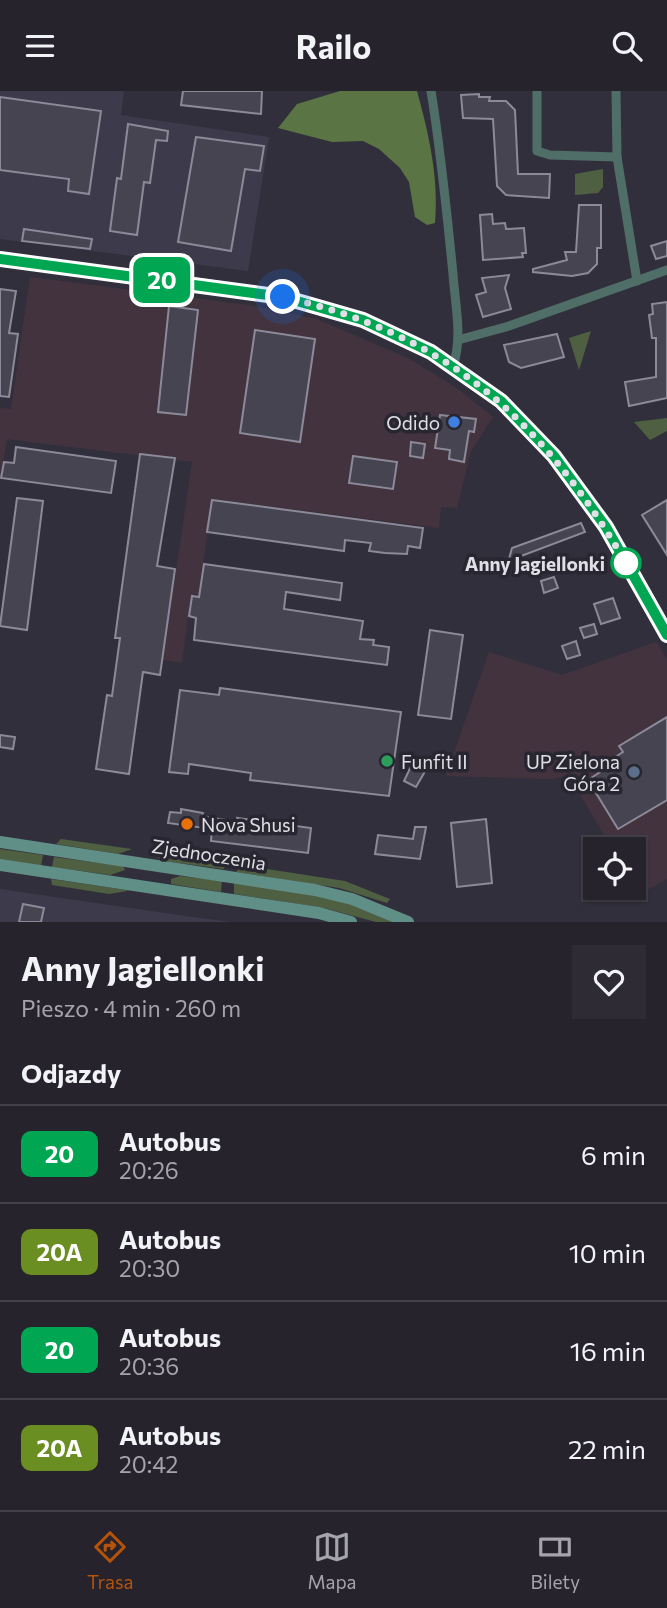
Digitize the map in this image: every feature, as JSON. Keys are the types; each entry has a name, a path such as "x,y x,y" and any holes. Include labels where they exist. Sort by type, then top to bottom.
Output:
{"main road":[{"name":"Zjednoczenia","path":"0,842 315,890 352,899 408,922"},
{"path":"0,865 319,913 351,922"}],"street":[{"path":"431,91 446,197 458,340 453,366"},
{"path":"537,91 537,151 550,155 617,157"},
{"path":"616,91 617,157 637,281"},
{"path":"0,259 252,292 314,303 379,326 453,366 501,401 554,456 606,527 667,635"},
{"path":"458,340 509,326 667,270"}],"shaded area":[{"path":"0,91 124,91 121,115 269,137 248,271 0,239"},
{"path":"30,277 249,305 317,319 410,359 458,389 493,417 471,451 457,508 441,507 439,528 213,499 198,594 191,595 182,663 163,660 192,462 7,439 0,481 0,408 11,409"},
{"path":"656,642 667,659 667,879 646,891 646,837 605,837 569,775 553,779 446,776 489,652 562,675"},
{"path":"0,889 192,917 231,922 0,922"}],"green space":[{"path":"340,91 417,91 432,157 436,190 435,223 427,225 415,217 409,182 400,168 379,149 363,141 332,142 278,128 297,104"},
{"path":"603,169 603,187 598,193 575,195 575,174"},
{"path":"591,331 579,370 569,338"},
{"path":"667,418 667,431 650,440 634,422"},
{"path":"61,839 132,849 118,854 56,844"},
{"path":"0,849 43,855 41,866 0,859"},
{"path":"150,852 222,862 225,866 224,869 163,861"},
{"path":"54,857 123,866 125,870 110,875 52,867"},
{"path":"241,865 345,881 390,899 387,903 339,888 236,872"},
{"path":"180,876 222,881 221,892 171,884 171,879"},
{"path":"51,879 127,891 109,894 52,885"},
{"path":"234,883 342,901 393,922 376,922 324,908 234,894"}],"building":[{"path":"183,91 262,91 261,114 181,105"},
{"path":"479,94 479,97 490,97 489,101 506,101 515,110 518,174 550,174 549,198 506,195 497,186 493,119 463,118 461,95"},
{"path":"0,97 101,111 89,194 68,191 69,179 0,170"},
{"path":"128,124 168,131 167,141 156,140 150,183 144,182 137,235 110,231 117,178 121,179"},
{"path":"196,137 264,146 260,171 245,169 231,251 178,242"},
{"path":"579,205 601,205 601,248 597,248 597,264 588,273 572,276 533,272 533,269 567,260 565,252 576,252"},
{"path":"492,214 493,224 505,223 506,229 524,228 526,253 522,253 523,257 483,260 480,215"},
{"path":"24,229 92,239 90,249 22,241"},
{"path":"667,241 667,256 656,259 651,246"},
{"path":"509,275 505,288 511,309 483,317 476,295 486,292 482,278"},
{"path":"0,289 16,291 9,333 18,334 9,397 0,396"},
{"path":"667,302 667,398 629,406 625,382 656,377 656,338 652,338 649,315 653,314 652,304"},
{"path":"169,306 198,310 186,415 158,412"},
{"path":"255,330 315,339 300,442 240,433"},
{"path":"557,334 564,357 521,368 509,362 504,345"},
{"path":"440,415 476,419 474,432 469,431 464,462 449,459 450,450 435,448"},
{"path":"411,442 425,444 423,458 410,456"},
{"path":"16,447 116,461 111,493 1,478 4,462 14,463"},
{"path":"140,454 175,458 157,566 175,569 160,675 143,672 129,774 96,769 107,695 112,696 120,638 115,638"},
{"path":"353,456 397,462 393,489 349,483"},
{"path":"17,498 43,501 27,630 0,626"},
{"path":"212,500 423,528 420,548 408,546 407,554 385,553 369,551 371,543 345,540 344,551 207,532"},
{"path":"667,500 667,555 642,515"},
{"path":"581,523 585,532 521,556 519,562 509,559 512,548"},
{"path":"204,564 342,583 340,600 286,592 284,609 363,621 360,639 374,640 373,645 389,647 387,665 194,640 196,618 189,616 192,596 199,597"},
{"path":"554,577 558,588 544,593 541,581"},
{"path":"613,598 620,618 601,624 594,604"},
{"path":"594,624 597,634 584,638 580,628"},
{"path":"430,630 463,635 451,719 418,715"},
{"path":"576,641 580,655 567,659 562,646"},
{"path":"220,688 401,712 389,796 250,780 251,773 189,764 188,774 169,772 180,690 219,695"},
{"name":"UP Zielona Góra 2","path":"667,717 667,800 618,829 588,780 614,763 612,759 623,752 619,746"},
{"path":"0,735 15,737 13,749 0,747"},
{"path":"413,762 427,768 416,787 404,781"},
{"path":"181,809 237,822 237,818 311,828 308,853 211,841 212,829 168,823 170,812 181,813"},
{"path":"486,819 492,883 457,887 451,823"},
{"path":"415,827 426,827 420,859 375,854 378,835 413,839"},
{"path":"23,904 44,908 41,922 19,922"}],"bus line":[{"name":"20","path":"0,259 252,292 314,303 379,326 431,352 501,401 554,456 606,527 667,635"}],"place":[{"name":"Odido","path":"454,422"},
{"name":"Anny Jagiellonki","path":"626,563"},
{"name":"Funfit II","path":"387,761"},
{"name":"UP Zielona Góra 2","path":"634,772"},
{"name":"Nova Shusi","path":"187,824"}],"route":[{"path":"283,297 314,303 379,326 431,352 474,380 501,401 554,456 606,527 626,563"}]}
